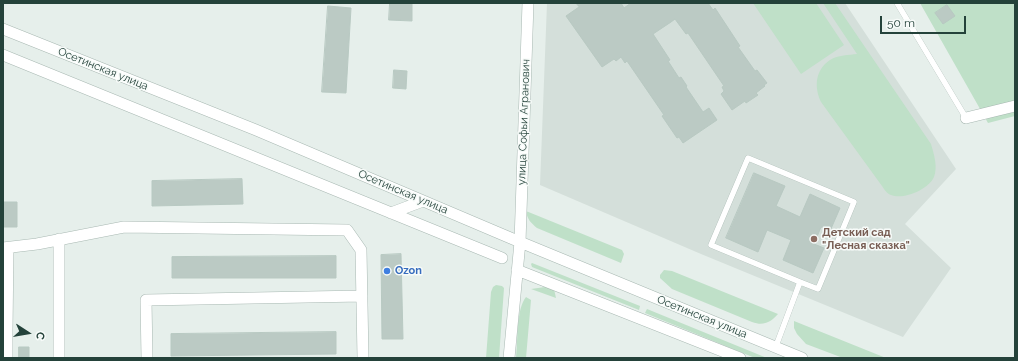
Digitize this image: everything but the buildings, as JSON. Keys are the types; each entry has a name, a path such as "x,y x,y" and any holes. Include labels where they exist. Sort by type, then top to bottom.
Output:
{"street":[{"name":"улица Софьи Агранович","path":"509,358 520,242 528,3"},
{"name":"Осетинская улица","path":"3,29 256,130 520,242 776,346 802,358"},
{"path":"3,55 502,258"},
{"path":"966,118 1015,106"},
{"path":"391,213 423,201"},
{"path":"7,358 5,331 6,248 124,227 348,230 361,250 363,358"},
{"path":"59,239 59,358"},
{"path":"517,270 740,358"},
{"path":"147,358 146,300 362,296"}],"lane":[{"path":"897,3 966,118"},
{"path":"748,158 854,202 818,289 800,282 711,245 748,158"},
{"path":"776,346 800,282"}],"shaded area":[{"path":"547,3 845,3 956,169 905,224 951,268 903,337 701,254 540,185"}],"green space":[{"path":"753,3 816,3 844,45 801,74"},
{"path":"823,3 835,3 931,144 936,169 931,182 921,190 902,196 887,193 821,102 817,91 817,79 821,69 833,58 857,54"},
{"path":"920,3 1015,3 1015,116 988,123"},
{"path":"526,211 622,250 624,254 621,263 537,228 530,221"},
{"path":"532,263 640,306 639,310 532,267"},
{"path":"664,270 672,271 778,314 772,320 763,324 752,322 672,289 660,278 660,275"},
{"path":"496,285 504,288 499,358 486,358 491,292 493,287"},
{"path":"545,287 554,289 556,298 531,289"},
{"path":"526,297 531,300 526,358 516,358 520,309"},
{"path":"647,309 767,358 755,358 645,313"},
{"path":"794,321 886,358 843,358 806,344 797,334 794,328"}],"place":[{"name":"Детский сад \"Лесная сказка\"","path":"814,239"},
{"name":"Ozon","path":"387,271"}]}
